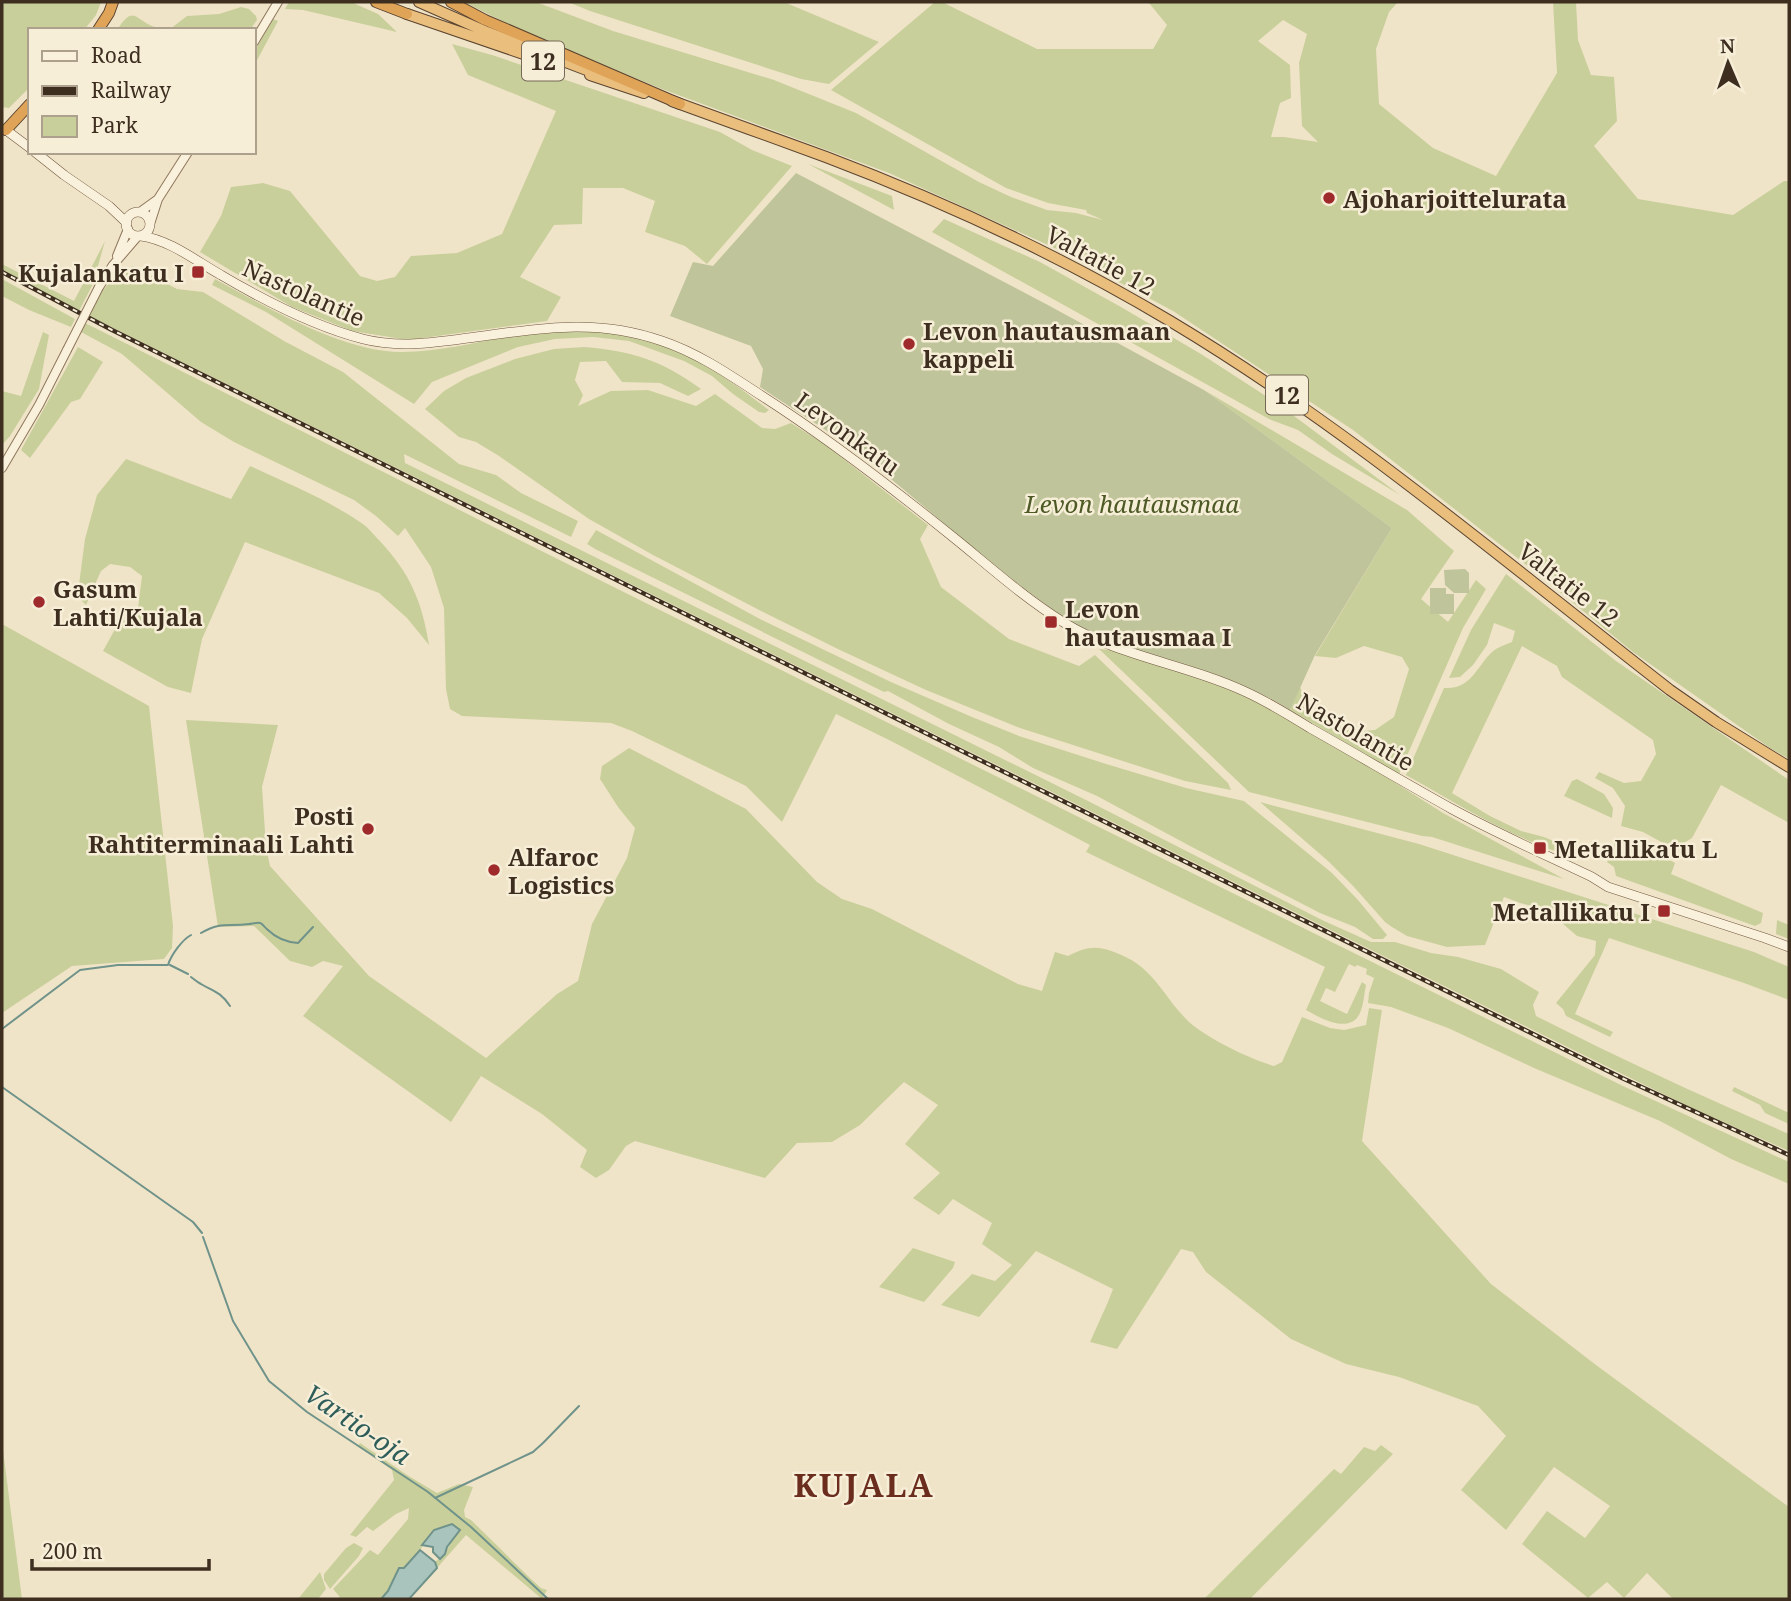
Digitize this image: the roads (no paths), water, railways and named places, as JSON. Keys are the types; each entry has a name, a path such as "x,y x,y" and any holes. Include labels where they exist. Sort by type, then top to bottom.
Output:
{"highway":[{"path":"99,28 113,2"},
{"name":"12","path":"376,2 480,40 680,104"},
{"name":"Valtatie 12","path":"419,2 487,32 826,157 936,202 1054,257 1168,320 1264,380 1358,445 1670,690 1789,767"},
{"name":"12","path":"451,2 485,20 680,104"},
{"path":"6,130 28,106"}],"main road":[{"path":"6,130 28,146"},
{"path":"38,154 132,220"},
{"name":"Nastolantie","path":"174,247 150,225 148,218 132,220 132,234 148,236 174,247 222,276 299,316 367,340 405,345 553,327"},
{"path":"139,236 148,231 150,225"},
{"name":"Levonkatu","path":"553,327 605,327 648,336 685,350 731,375 840,449 1011,585 1059,620 1091,638"},
{"name":"Nastolantie","path":"1091,638 1228,685 1273,705 1455,810 1608,887 1789,947"}],"street":[{"path":"256,39 278,2"},
{"path":"150,225 159,198 187,154"},
{"path":"113,265 132,220 159,198"},
{"path":"2,468 40,405 99,287 113,265 139,236"},
{"path":"2,461 24,430"}],"water":[{"path":"452,1524 460,1530 440,1559 433,1552 433,1547 422,1545 434,1530"},
{"path":"420,1550 435,1562 437,1568 409,1599 381,1599 399,1568 404,1568"}],"waterway":[{"path":"201,933 220,926 259,923 278,938 298,943 313,927"},
{"path":"2,1029 80,970 118,965 168,965 177,948 191,935"},
{"path":"170,965 188,974"},
{"path":"191,977 220,995 230,1006"},
{"name":"Vartio-oja","path":"2,1087 193,1222 202,1233"},
{"name":"Vartio-oja","path":"203,1237 233,1321 269,1381 307,1412 428,1492 471,1527 548,1599"},
{"path":"435,1498 533,1452 579,1406"}],"railway":[{"path":"2,272 112,330 1622,1078 1789,1155"}],"place":[{"name":"Ajoharjoittelurata","path":"1329,198"},
{"name":"Kujalankatu I","path":"198,272"},
{"name":"Levon hautausmaan kappeli","path":"909,344"},
{"name":"Gasum Lahti/Kujala","path":"39,602"},
{"name":"Levon hautausmaa I","path":"1051,622"},
{"name":"Posti Rahtiterminaali Lahti","path":"368,829"},
{"name":"Metallikatu L","path":"1540,848"},
{"name":"Alfaroc Logistics","path":"494,870"},
{"name":"Metallikatu I","path":"1664,911"}],"district":[{"name":"KUJALA","path":"864,1484"}],"park label":[{"name":"Levon hautausmaa","path":"1132,503"}]}
